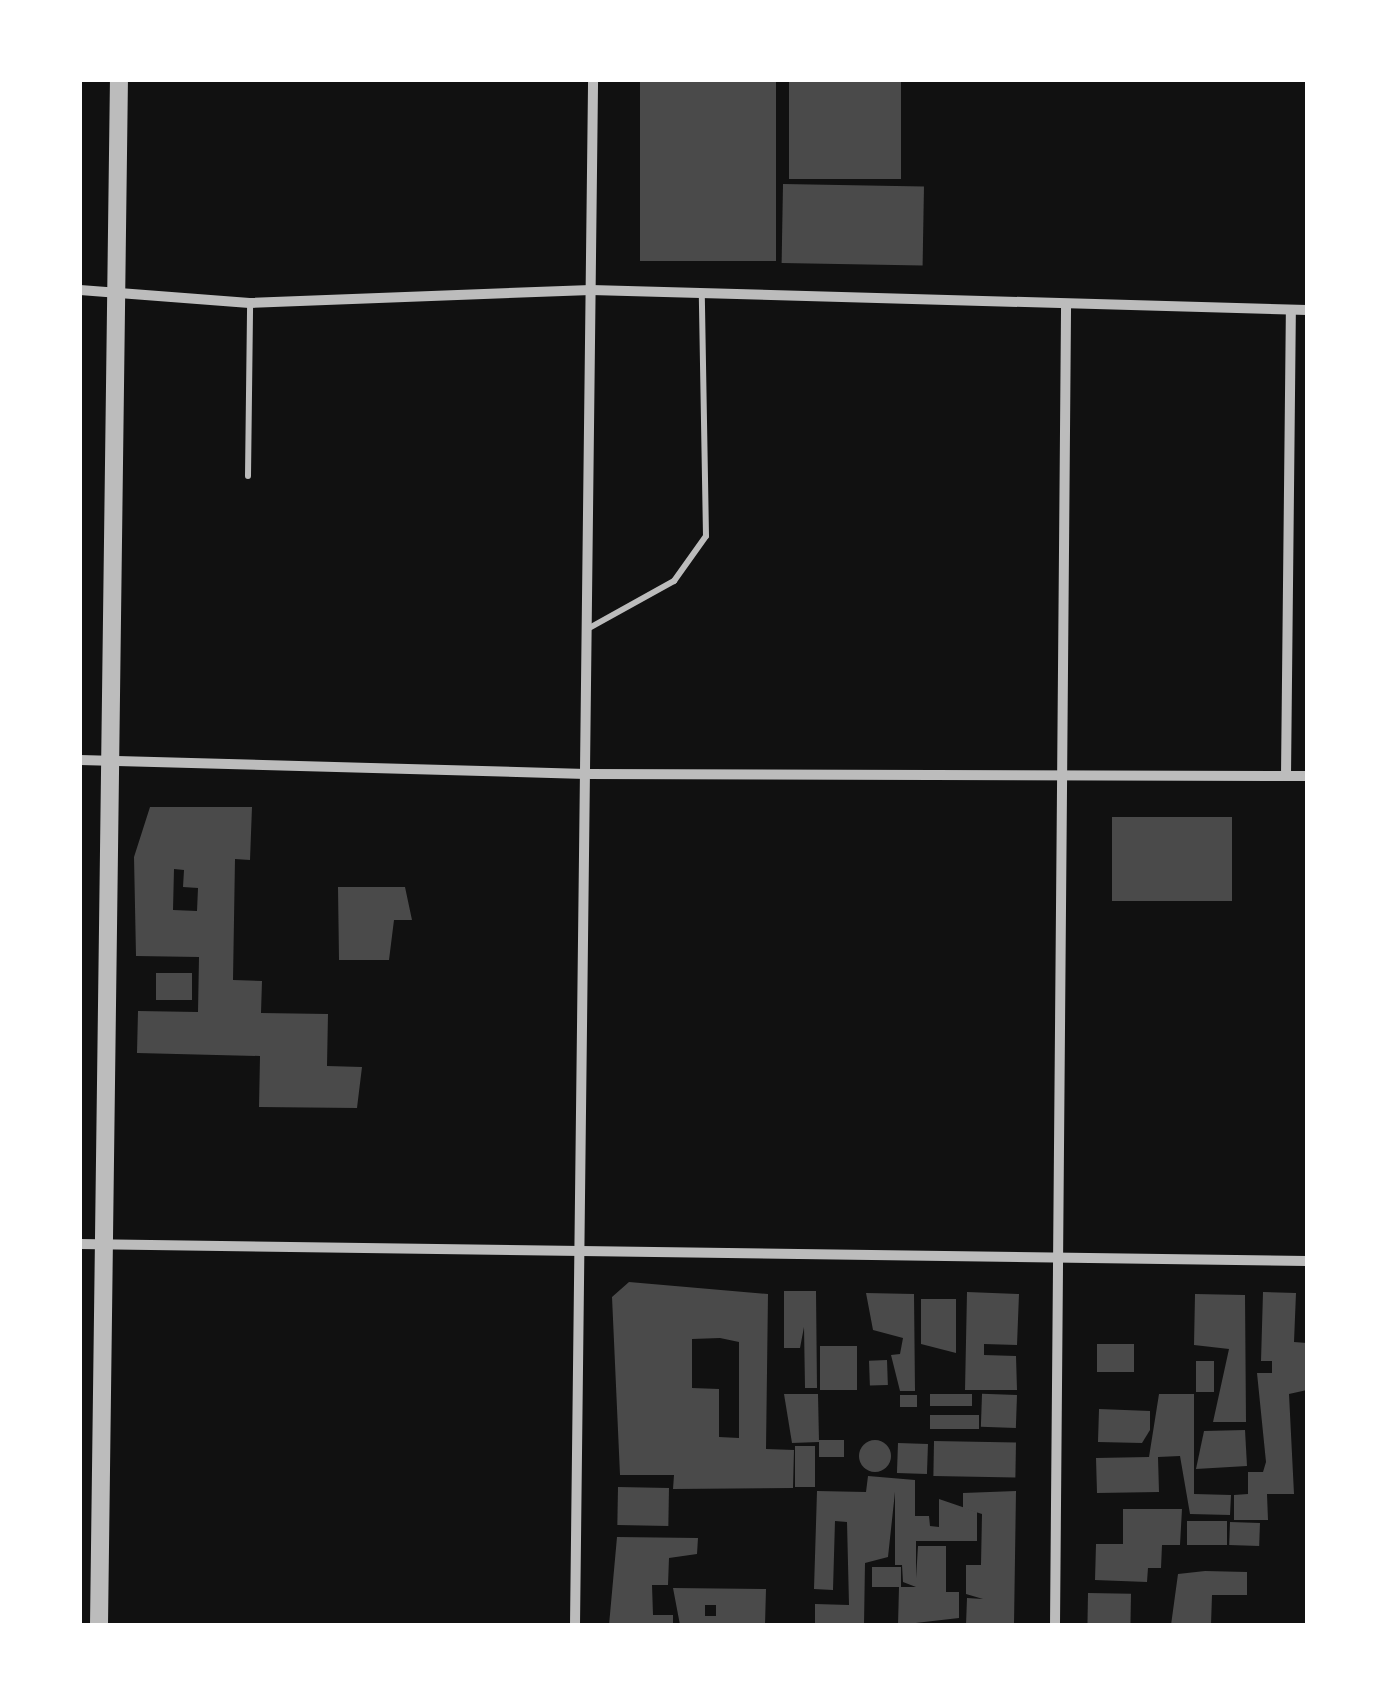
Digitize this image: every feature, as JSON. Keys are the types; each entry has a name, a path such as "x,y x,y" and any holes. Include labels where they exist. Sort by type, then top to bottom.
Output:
{"street":[{"path":"99,1625 100,1244 119,80"},
{"path":"576,1625 585,1250 593,80"},
{"path":"80,290 250,303 591,290 1066,307 1307,310"},
{"path":"1055,1625 1066,307"},
{"path":"1286,776 1291,310"},
{"path":"80,760 586,774 1062,779 1307,776"},
{"path":"80,1244 1307,1261"}],"lane":[{"path":"591,628 674,581 706,536 702,296"},
{"path":"248,476 250,303"}],"building":[{"path":"640,80 776,80 776,261 640,261"},
{"path":"789,80 901,80 901,179 789,179"},
{"path":"783,184 924,186 923,265 782,263"},
{"path":"150,807 252,807 250,860 235,859 233,980 262,981 261,1013 328,1014 327,1066 362,1067 357,1108 259,1107 260,1056 137,1053 138,1011 198,1012 199,957 136,956 134,857","holes":["174,869 184,870 183,887 198,888 197,911 173,910"]},
{"path":"1112,817 1232,817 1232,901 1112,901"},
{"path":"338,887 405,887 412,920 394,920 389,960 339,960"},
{"path":"156,973 192,973 192,1000 156,1000"},
{"path":"629,1282 768,1294 766,1449 794,1450 793,1488 673,1489 674,1475 620,1475 612,1297","holes":["692,1339 739,1342 739,1438 719,1437 719,1389 692,1388"]},
{"path":"784,1291 816,1291 817,1388 805,1388 804,1327 800,1348 784,1348"},
{"path":"967,1292 1019,1294 1017,1345 984,1344 984,1355 1016,1356 1017,1390 965,1390"},
{"path":"1263,1292 1296,1293 1294,1342 1307,1343 1307,1390 1289,1394 1294,1494 1267,1494 1268,1520 1234,1520 1234,1495 1248,1494 1248,1472 1263,1472 1266,1462 1257,1373 1272,1373 1272,1361 1261,1361"},
{"path":"866,1293 914,1294 915,1391 900,1391 891,1355 900,1354 903,1338 873,1330"},
{"path":"1195,1294 1245,1295 1246,1422 1213,1422 1229,1349 1194,1345"},
{"path":"921,1299 956,1299 956,1353 921,1344"},
{"path":"1097,1344 1134,1344 1134,1372 1097,1372"},
{"path":"820,1346 857,1346 857,1390 820,1390"},
{"path":"887,1360 888,1385 870,1386 869,1361"},
{"path":"1196,1361 1214,1361 1214,1392 1196,1392"},
{"path":"784,1394 818,1394 819,1442 792,1443"},
{"path":"930,1394 972,1394 972,1406 930,1406"},
{"path":"982,1394 1017,1395 1016,1428 981,1427"},
{"path":"1159,1394 1194,1394 1194,1494 1231,1495 1230,1515 1190,1514 1180,1456 1158,1457 1159,1492 1097,1493 1096,1458 1149,1457"},
{"path":"900,1395 917,1395 917,1407 900,1407"},
{"path":"1099,1409 1150,1411 1150,1430 1142,1443 1098,1442"},
{"path":"930,1415 979,1415 979,1429 930,1429"},
{"path":"1245,1430 1247,1466 1196,1469 1204,1431"},
{"path":"819,1440 844,1440 844,1457 819,1457"},
{"path":"875,1440 886,1445 891,1456 886,1467 875,1472 864,1467 859,1456 864,1445"},
{"path":"934,1441 1016,1442 1015,1477 933,1476"},
{"path":"898,1443 928,1444 927,1474 897,1473"},
{"path":"795,1446 815,1446 815,1487 795,1487"},
{"path":"868,1476 915,1480 915,1516 929,1516 930,1526 939,1527 939,1499 977,1512 977,1541 916,1541 916,1578 918,1546 946,1546 946,1592 959,1592 959,1618 898,1625 899,1587 872,1587 872,1567 901,1567 901,1587 916,1587 903,1582 902,1565 895,1565 895,1492 888,1557 865,1563 864,1625 815,1625 815,1604 849,1605 847,1522 835,1521 833,1590 814,1589 817,1491 866,1492"},
{"path":"618,1487 669,1488 668,1526 617,1525"},
{"path":"1016,1491 1014,1625 966,1625 967,1598 983,1599 966,1594 966,1565 981,1565 982,1514 963,1508 963,1493"},
{"path":"1123,1509 1182,1509 1180,1545 1162,1545 1161,1568 1148,1568 1147,1582 1095,1580 1096,1544 1123,1544"},
{"path":"1187,1521 1227,1521 1227,1545 1187,1545"},
{"path":"1230,1522 1260,1523 1259,1546 1229,1545"},
{"path":"617,1537 698,1538 697,1554 669,1558 668,1585 652,1585 653,1615 673,1615 673,1625 609,1625"},
{"path":"1247,1572 1247,1595 1212,1595 1211,1625 1171,1625 1178,1574"},
{"path":"673,1588 766,1589 765,1625 680,1625","holes":["705,1605 716,1605 716,1616 705,1616"]},
{"path":"1088,1593 1131,1594 1130,1625 1087,1625"}]}
